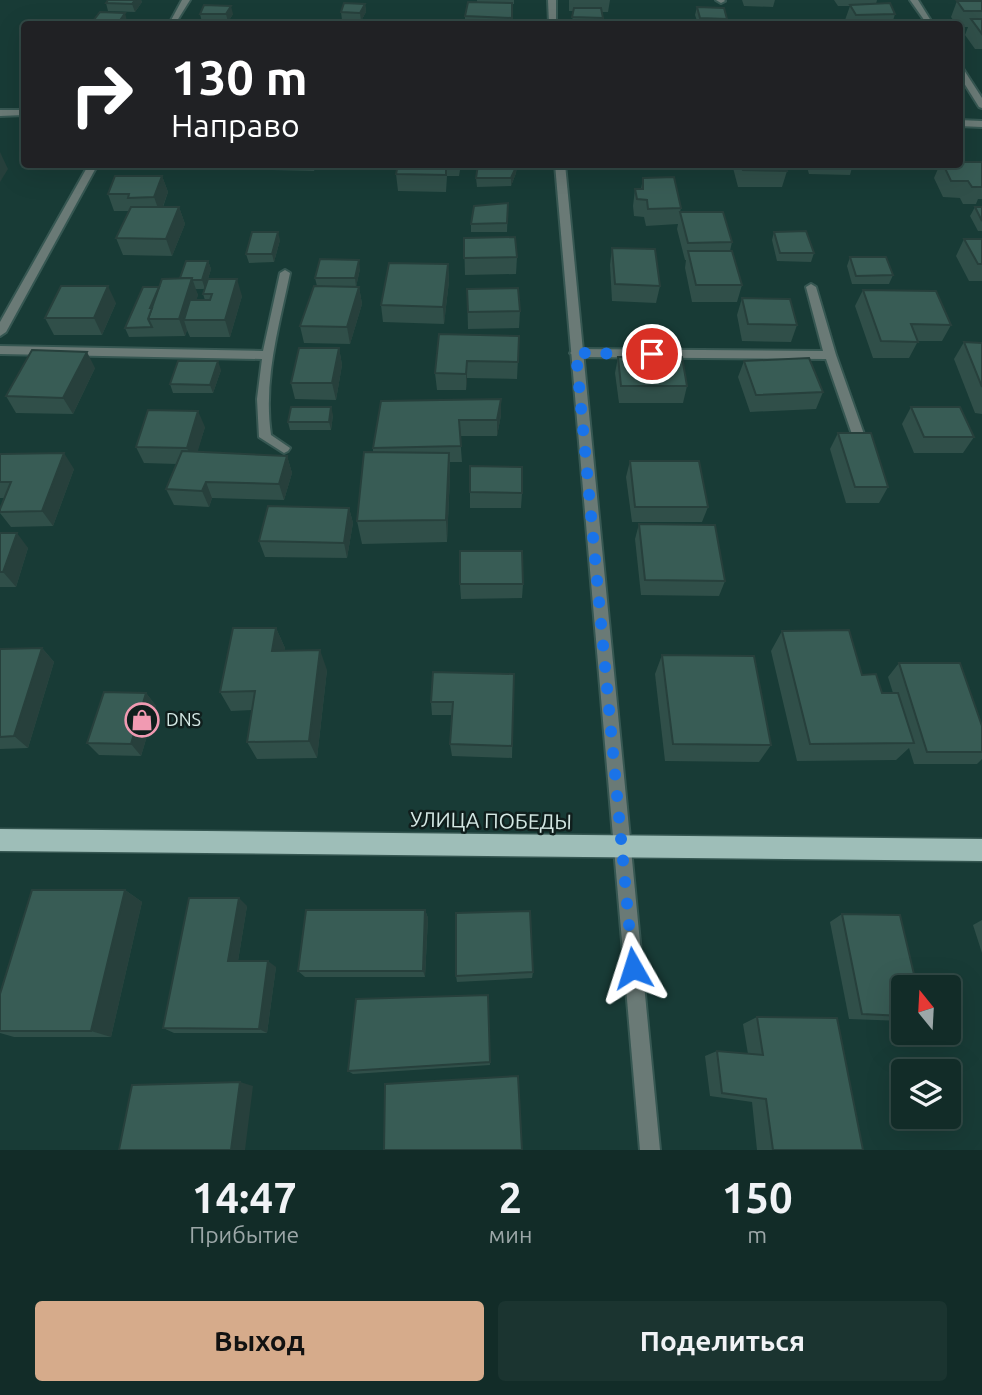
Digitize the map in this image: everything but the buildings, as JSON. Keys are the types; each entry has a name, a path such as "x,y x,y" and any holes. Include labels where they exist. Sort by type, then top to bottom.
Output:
{"main road":[{"name":"УЛИЦА ПОБЕДЫ","path":"0,830 982,849"},
{"name":"УЛИЦА ПОБЕДЫ","path":"0,840 621,842 982,839"}],"street":[{"path":"174,21 186,0"},
{"path":"552,0 553,21"},
{"path":"914,0 928,21"},
{"path":"963,75 982,105"},
{"path":"0,113 21,113"},
{"path":"963,123 982,124"},
{"path":"0,332 92,168"},
{"path":"560,168 650,1150"},
{"path":"284,447 265,437 261,420 269,355 285,273"},
{"path":"811,287 830,355 860,440"},
{"path":"0,349 269,355"},
{"path":"576,353 830,355"}],"place":[{"name":"DNS","path":"142,720"}],"route":[{"path":"633,968 576,353 652,354"}]}
